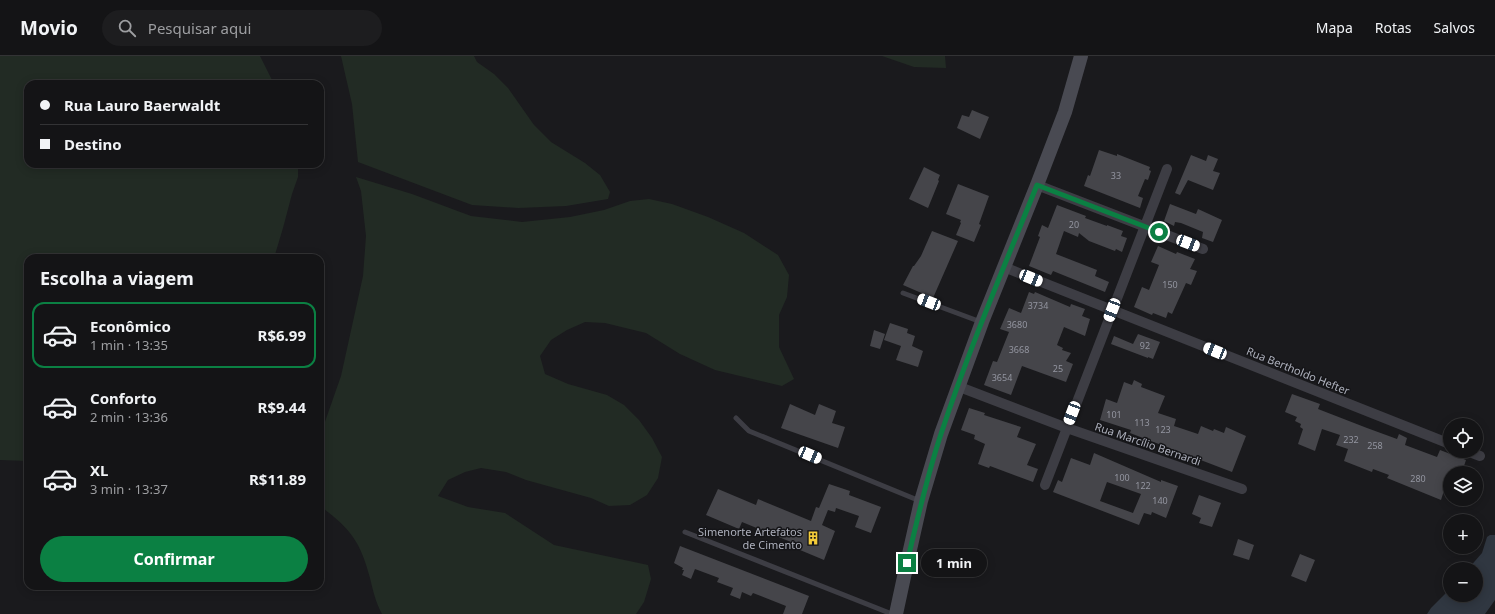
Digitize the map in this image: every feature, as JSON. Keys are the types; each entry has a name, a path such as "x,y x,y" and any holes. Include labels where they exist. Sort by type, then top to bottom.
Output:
{"main road":[{"path":"896,614 921,501 941,434 982,322 1065,112 1081,56"}],"street":[{"path":"1045,485 1167,169"},
{"path":"1037,185 1203,249"},
{"name":"Rua Bertholdo Hefter","path":"1004,267 1443,441"},
{"name":"Rua Marcílio Bernardi","path":"958,386 1067,428 1242,489"}],"lane":[{"path":"903,293 982,322"},
{"path":"736,418 749,430 921,501"},
{"path":"685,532 892,614"}],"shaded area":[{"path":"0,56 260,56 272,80 24,80 24,168 298,168 298,177 275,254 24,254 24,461 0,460"},
{"path":"341,56 474,56 477,62 494,74 508,88 534,125 551,142 585,163 600,175 610,192 608,199 566,206 518,208 472,205 358,162 352,104"},
{"path":"882,56 945,56 946,68 914,67"},
{"path":"356,177 412,194 471,216 522,222 570,217 604,210 630,201 649,199 672,204 708,217 744,233 778,255 789,275 787,297 779,315 779,347 794,379 782,386 715,370 680,354 646,333 605,323 585,322 567,330 551,340 540,356 545,374 568,384 607,395 624,405 639,420 652,438 662,457 658,478 647,495 630,505 609,506 591,498 526,480 506,472 481,468 465,472 448,480 438,496 468,507 505,513 554,545 648,565 651,579 644,602 636,614 382,614 358,545 347,529 324,509 324,425 341,376 363,276 366,236 361,191"},
{"path":"1490,535 1495,535 1495,600 1485,614 1427,614 1443,596 1443,602 1483,602 1483,562 1474,562 1481,554 1483,554 1487,537"}],"building":[{"path":"972,110 989,117 980,139 957,128 962,115 969,117"},
{"path":"1099,150 1117,156 1117,154 1150,167 1149,170 1151,171 1148,180 1145,179 1138,196 1143,198 1140,208 1084,186 1088,175 1090,176"},
{"path":"1191,155 1206,161 1208,155 1218,159 1213,171 1220,173 1213,190 1188,180 1180,195 1175,193"},
{"path":"924,167 940,175 928,208 909,199"},
{"path":"958,184 989,196 979,224 981,225 974,242 956,235 961,220 946,214"},
{"path":"1170,204 1196,214 1198,209 1222,220 1213,242 1202,238 1203,232 1181,223 1175,222 1174,226 1164,221"},
{"path":"1057,205 1086,216 1085,218 1123,231 1121,236 1127,238 1122,252 1116,249 1115,251 1089,241 1079,233 1078,237 1064,231 1056,254 1097,270 1095,276 1109,282 1105,292 1053,271 1051,275 1029,266 1040,237 1038,236 1042,225 1048,228"},
{"path":"932,231 958,241 933,298 903,285 913,266 921,256"},
{"path":"1158,246 1176,254 1177,252 1195,259 1190,269 1197,271 1191,285 1186,283 1172,314 1168,312 1166,318 1153,313 1152,315 1134,307 1142,287 1149,290 1159,265 1151,262"},
{"path":"1029,292 1034,294 1035,292 1070,307 1071,304 1085,309 1082,316 1090,319 1085,336 1064,327 1057,345 1063,348 1062,350 1071,353 1066,361 1073,364 1066,382 1022,366 1011,395 984,385 993,361 997,362 1009,332 1000,329 1009,308 1021,313"},
{"path":"890,323 908,329 907,333 915,336 912,346 923,351 918,367 896,360 901,346 884,340"},
{"path":"874,330 885,334 880,349 870,346"},
{"path":"1138,334 1160,342 1153,359 1111,344 1114,336 1133,344"},
{"path":"1134,380 1142,384 1141,387 1165,396 1158,413 1176,419 1174,426 1198,434 1201,426 1213,431 1214,429 1224,433 1226,427 1246,436 1232,472 1130,433 1131,430 1100,420 1106,399 1117,403 1124,382 1132,385"},
{"path":"1292,394 1320,404 1318,409 1367,428 1397,439 1399,434 1407,438 1405,445 1437,457 1440,450 1443,451 1443,458 1461,458 1466,460 1464,466 1443,466 1443,494 1441,500 1387,478 1389,475 1373,469 1372,472 1344,461 1348,449 1336,445 1340,435 1322,429 1315,451 1298,444 1303,429 1300,427 1301,424 1295,421 1297,417 1285,412"},
{"path":"790,404 815,415 819,404 836,411 832,423 845,427 838,448 781,428"},
{"path":"969,408 985,413 984,415 1021,427 1017,437 1036,444 1027,465 1038,469 1033,482 990,466 989,468 978,464 985,444 974,439 975,435 961,430"},
{"path":"1094,453 1161,482 1161,480 1178,486 1166,518 1152,512 1151,515 1144,513 1139,525 1053,492 1058,480 1062,482 1071,458 1090,465","holes":["1107,482 1141,494 1133,513 1100,501"]},
{"path":"829,484 850,491 849,495 881,507 871,533 855,527 859,516 836,508 835,512 828,510 822,525 835,531 824,560 800,550 800,548 791,544 791,542 742,522 739,529 706,515 718,489 756,505 758,499 811,521 816,507 819,508"},
{"path":"1199,495 1221,503 1212,527 1199,523 1201,518 1192,514"},
{"path":"1238,539 1254,545 1249,560 1233,555"},
{"path":"680,546 809,596 802,614 783,614 786,606 753,593 751,596 742,592 740,599 730,595 733,588 717,582 719,578 695,569 691,579 682,575 684,570 682,570 683,568 674,563"},
{"path":"1300,554 1315,560 1306,582 1291,576"}],"place":[{"name":"Simenorte Artefatos de Cimento","path":"813,538"}],"route":[{"path":"907,563 921,501 941,434 982,322 1037,185 1159,232"}]}
